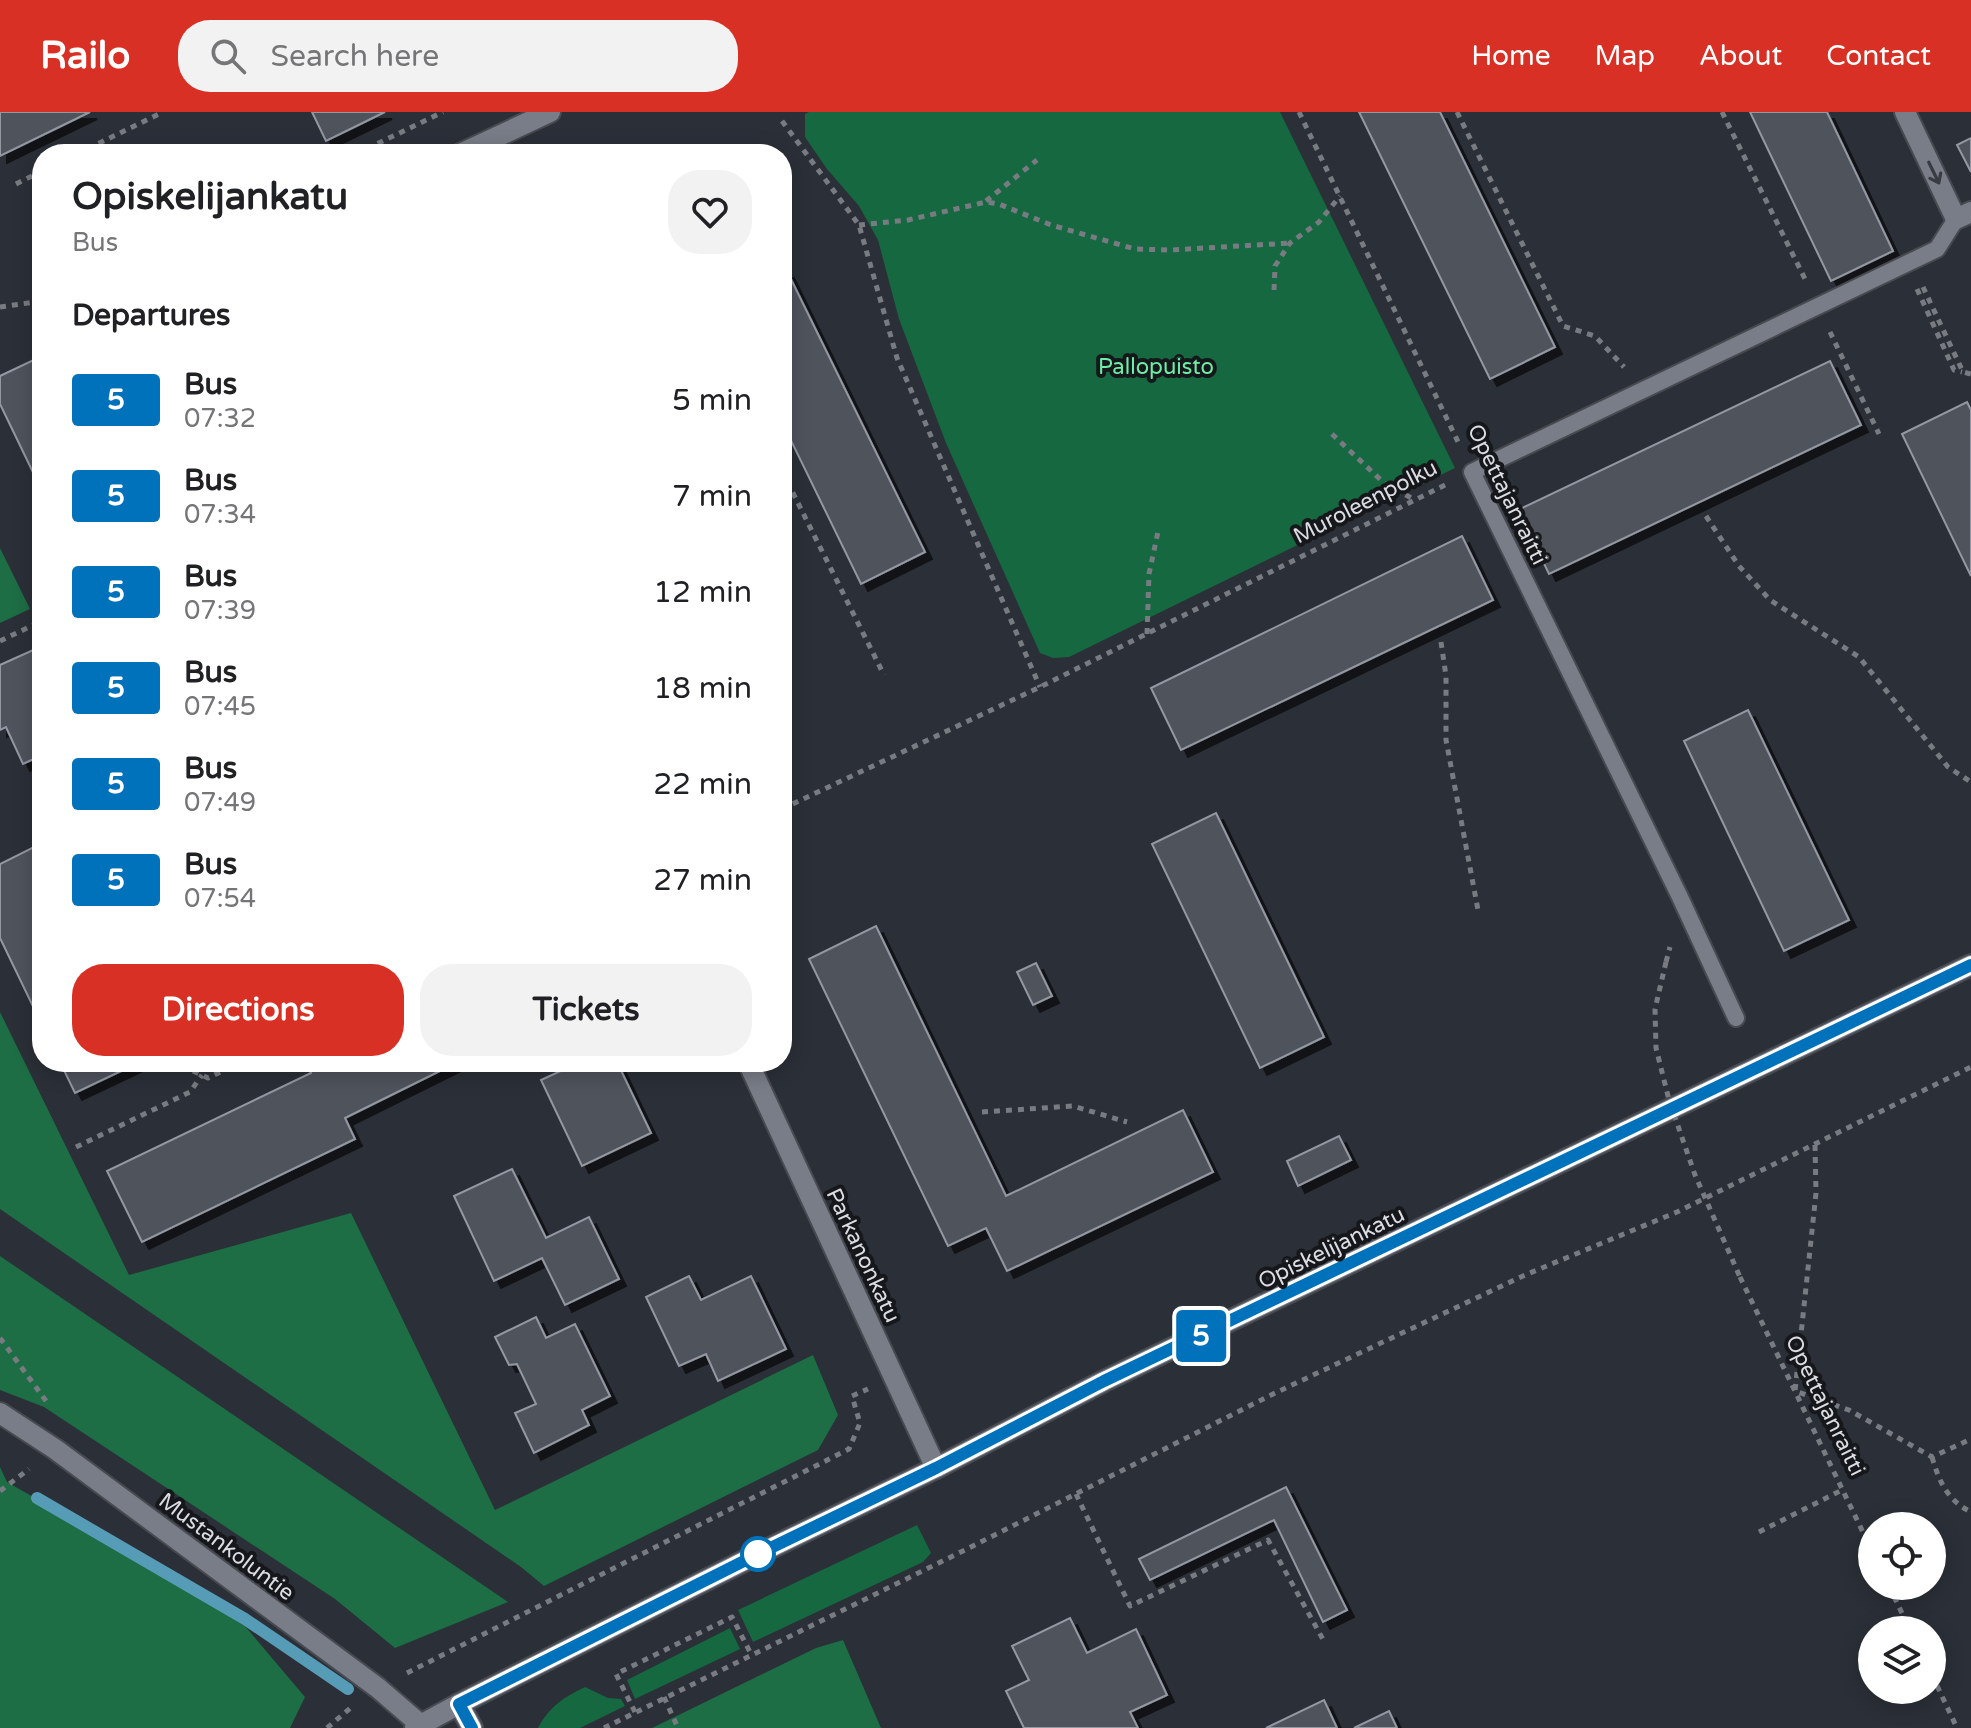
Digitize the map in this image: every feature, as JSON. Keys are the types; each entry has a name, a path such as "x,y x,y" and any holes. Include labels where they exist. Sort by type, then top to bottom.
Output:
{"main road":[{"path":"481,144 550,112"},
{"path":"1905,112 1964,215"},
{"name":"Opiskelijankatu","path":"418,1726 1104,1381 1971,965"},
{"name":"Parkanonkatu","path":"753,1072 936,1468"},
{"name":"Mustankoluntie","path":"0,1413 55,1449 378,1688 418,1726"},
{"path":"459,1704 472,1728"}],"lane":[{"name":"Muroleenpolku","path":"1472,472 1937,249 1964,215"},
{"name":"Opettajanraitti","path":"1472,472 1736,1018"}],"path":[{"path":"97,144 163,112"},
{"path":"377,144 443,112"},
{"name":"Opettajanraitti","path":"1299,112 1472,472"},
{"path":"1457,112 1563,326 1595,336 1644,389"},
{"path":"1722,112 1879,434"},
{"path":"782,121 859,225 897,358 1040,687"},
{"path":"986,202 1037,160"},
{"path":"16,184 32,176"},
{"path":"1274,290 1275,266 1290,243 1319,222 1340,196"},
{"path":"859,225 908,220 986,202 1135,249 1290,243"},
{"path":"1921,276 1924,290 1963,372"},
{"path":"1917,290 1954,370 1971,374"},
{"path":"0,307 32,302"},
{"path":"1332,434 1384,483 1416,500"},
{"name":"Muroleenpolku","path":"792,804 1040,687 1472,472"},
{"path":"792,491 884,675"},
{"path":"1706,516 1739,566 1770,600 1859,657 1948,767 1971,782"},
{"path":"1147,634 1149,574 1159,527"},
{"path":"0,641 32,626"},
{"path":"1441,642 1446,676 1446,740 1478,910"},
{"name":"Opettajanraitti","path":"1666,962 1655,1009 1656,1048 1669,1100 1695,1175 1740,1277 1858,1523"},
{"path":"604,1728 1273,1394 1525,1275 1677,1212 1971,1067"},
{"path":"196,1072 208,1078 220,1072"},
{"path":"76,1147 190,1092 202,1075"},
{"path":"982,1112 1073,1106 1127,1122"},
{"path":"1815,1145 1816,1193 1795,1391 1849,1410 1932,1457 1940,1484 1957,1505 1971,1512"},
{"path":"327,1728 366,1694 849,1449 860,1423 852,1396 895,1377"},
{"path":"1932,1457 1971,1439"},
{"path":"1759,1532 1842,1490"},
{"path":"1076,1494 1130,1606 1268,1540 1325,1643"},
{"path":"635,1712 616,1674 732,1617 751,1654"},
{"path":"664,1697 678,1728"},
{"path":"1946,1704 1957,1728"}],"green space":[{"name":"Pallopuisto","path":"1280,112 1455,468 1069,657 1053,658 1040,653 946,443 899,319 878,240 859,206 805,137 805,114"},
{"path":"0,548 30,609 0,623"},
{"path":"0,1012 129,1275 351,1213 495,1510 813,1355 838,1415 818,1450 544,1586 521,1567 0,1209"},
{"path":"0,1256 508,1602 395,1648 335,1599 44,1407 0,1390"},
{"path":"0,1467 7,1482 119,1546 245,1626 305,1697 290,1728 0,1728"},
{"path":"917,1525 931,1553 923,1562 753,1642 738,1610"},
{"path":"730,1628 740,1649 635,1699 627,1680"},
{"path":"843,1640 881,1728 652,1728 816,1648"},
{"path":"585,1687 608,1698 621,1699 625,1706 580,1728 538,1728 558,1703"}],"building":[{"path":"0,112 90,112 0,156"},
{"path":"312,112 385,112 326,141"},
{"path":"1359,112 1440,112 1555,347 1490,379"},
{"path":"1750,112 1827,112 1893,251 1831,281"},
{"path":"1971,138 1971,172 1957,145"},
{"path":"792,281 925,552 861,584 792,443"},
{"path":"32,361 32,470 0,404 0,376"},
{"path":"1830,361 1861,425 1549,574 1518,510"},
{"path":"1967,402 1971,410 1971,576 1902,434"},
{"path":"1462,536 1493,600 1181,750 1151,688"},
{"path":"32,651 32,760 23,764 6,727 0,730 0,665"},
{"path":"1748,710 1849,920 1784,951 1684,741"},
{"path":"1216,813 1324,1037 1260,1068 1152,844"},
{"path":"32,848 32,1004 0,938 0,864"},
{"path":"876,926 1006,1196 1183,1110 1213,1172 1007,1271 986,1228 948,1246 809,959"},
{"path":"1036,963 1052,996 1033,1005 1017,972"},
{"path":"65,1072 119,1072 75,1093"},
{"path":"438,1072 345,1118 355,1139 142,1242 107,1171 311,1073"},
{"path":"558,1072 622,1072 651,1133 582,1166 541,1080"},
{"path":"1339,1136 1351,1160 1298,1186 1287,1161"},
{"path":"512,1169 546,1238 589,1217 619,1279 565,1305 542,1258 494,1281 454,1196"},
{"path":"689,1276 701,1300 751,1276 786,1349 718,1381 706,1354 679,1366 646,1297"},
{"path":"536,1317 546,1338 575,1324 610,1396 582,1410 589,1425 534,1453 515,1413 536,1404 517,1364 509,1365 495,1337"},
{"path":"1286,1487 1347,1610 1323,1622 1274,1520 1150,1580 1139,1559"},
{"path":"1070,1618 1087,1653 1136,1629 1167,1695 1130,1712 1138,1728 1024,1728 1006,1691 1029,1680 1012,1646"},
{"path":"1324,1700 1337,1728 1266,1728"},
{"path":"1389,1711 1397,1728 1354,1728"}],"waterway":[{"path":"37,1498 245,1619 348,1689"}],"bus line":[{"name":"5","path":"472,1728 459,1704 936,1468 1104,1381 1971,965"}]}
